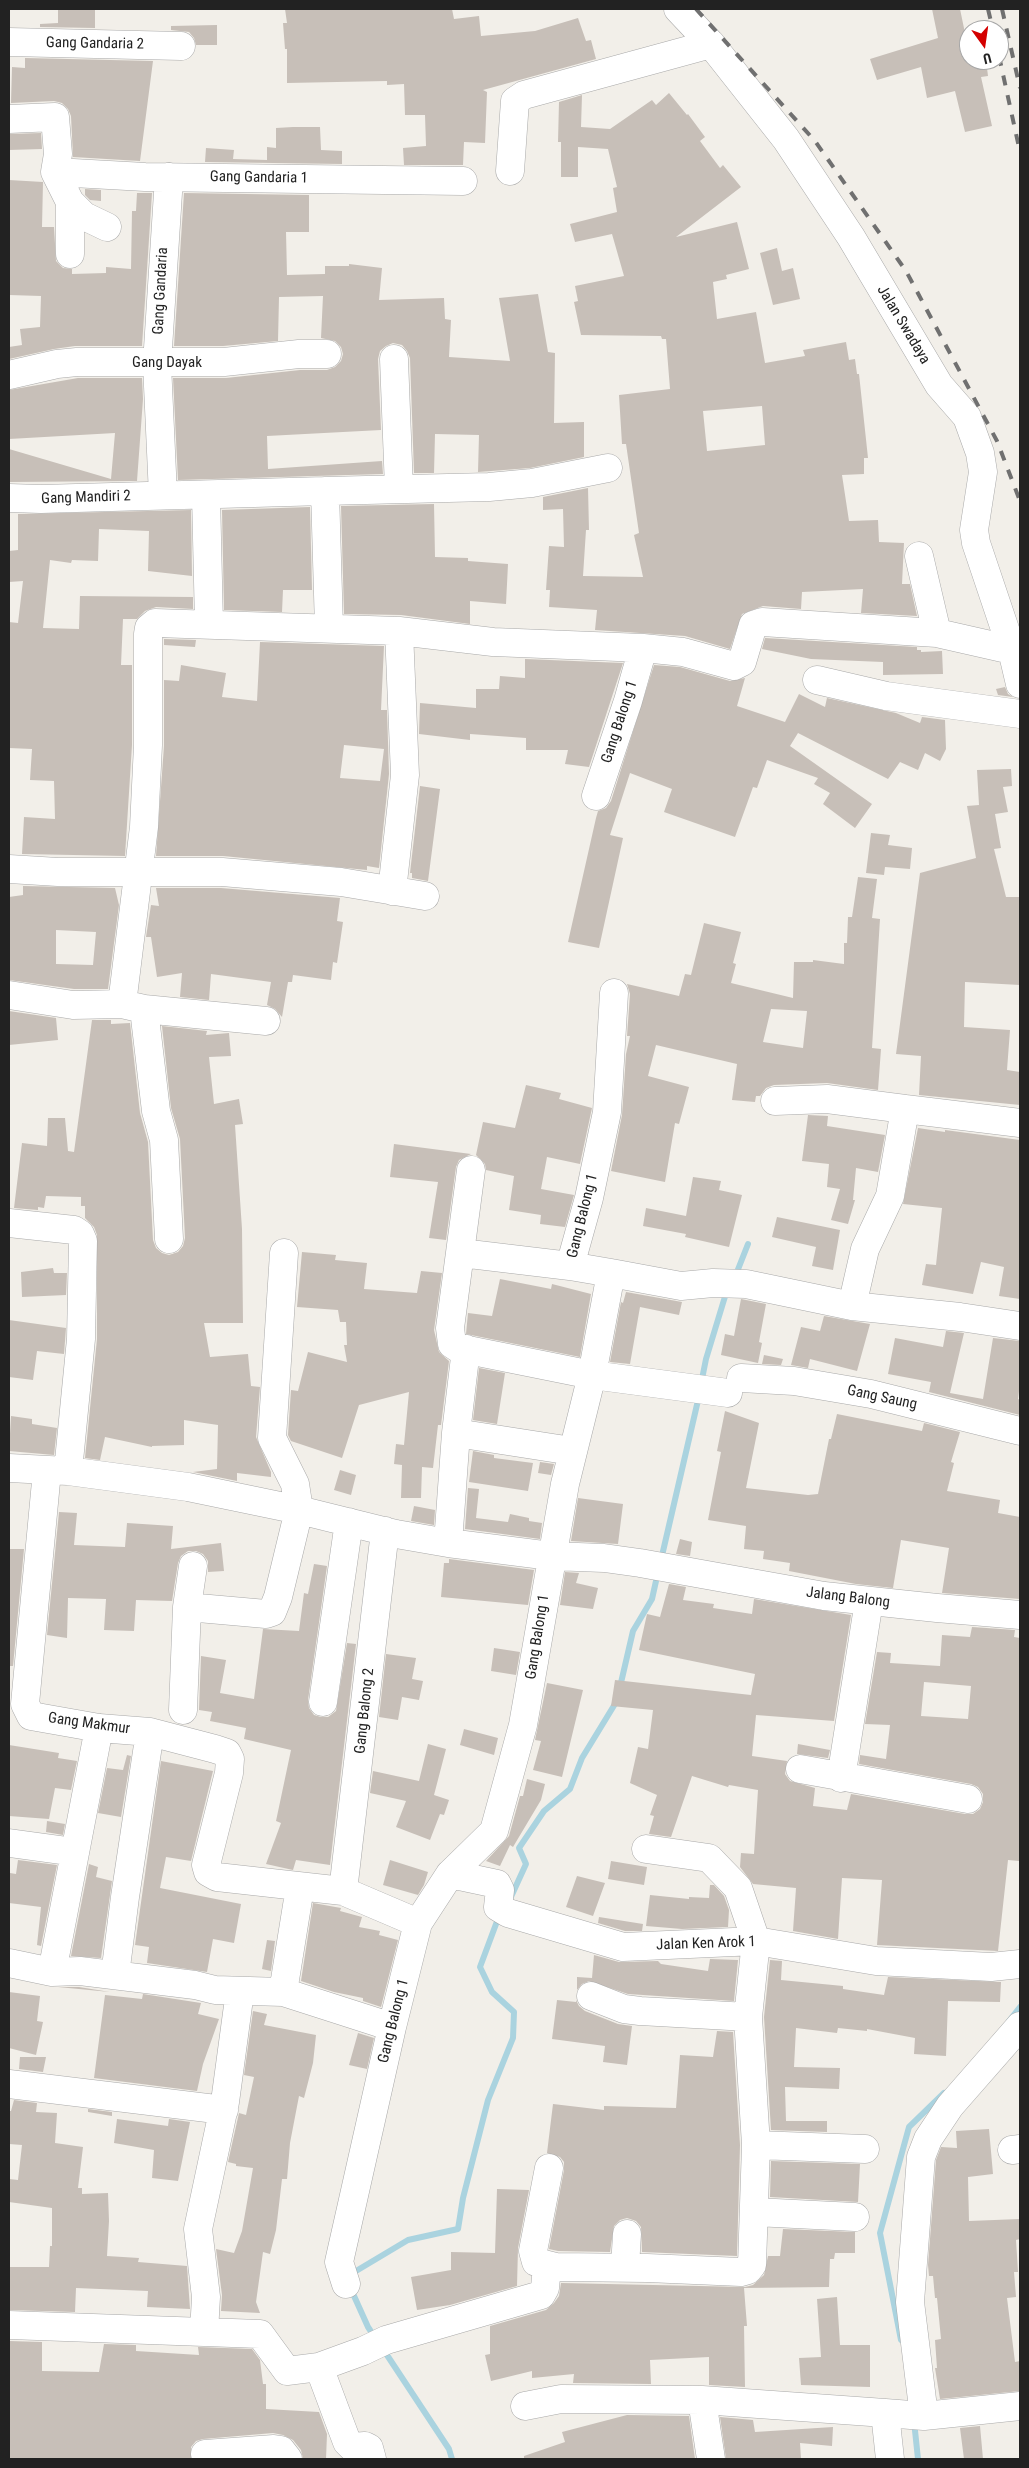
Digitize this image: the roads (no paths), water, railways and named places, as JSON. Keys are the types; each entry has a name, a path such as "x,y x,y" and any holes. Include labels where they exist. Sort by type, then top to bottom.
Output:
{"street":[{"name":"Jalan Swadaya","path":"678,9 712,44 786,139 851,237 939,385 967,417 980,453 983,472 974,530 976,543 1012,650 1020,684"},
{"name":"Gang Gandaria 2","path":"9,42 181,46"},
{"path":"510,171 515,101 524,95 712,44"},
{"path":"9,119 55,117 58,154 54,172 70,202 84,216 107,227"},
{"name":"Gang Gandaria 1","path":"54,172 169,177 463,180"},
{"name":"Gang Gandaria","path":"163,495 157,364 169,177"},
{"path":"70,202 70,254"},
{"name":"Gang Dayak","path":"9,375 57,364 76,362 157,364 239,362 300,354 327,354"},
{"path":"394,359 399,489"},
{"name":"Gang Mandiri 2","path":"9,498 41,499 489,487 532,483 608,468"},
{"path":"325,491 329,628"},
{"path":"206,495 209,624"},
{"path":"919,556 937,633"},
{"path":"169,1239 164,1140 133,1006 148,744 149,628 155,623 399,631 493,642 643,648 683,652 734,666 742,662 753,625 762,622 937,633 1012,650"},
{"path":"392,891 405,776 399,631"},
{"name":"Gang Balong 1","path":"596,796 628,701 643,648"},
{"path":"817,680 886,696 1020,714"},
{"path":"9,869 222,872 341,882 425,896"},
{"name":"Gang Balong 1","path":"346,2284 339,2262 392,2027 418,1923 450,1874 494,1831 523,1725 551,1556 572,1451 592,1375 611,1273 570,1266 589,1198 607,1112 614,993"},
{"path":"9,995 73,1005 133,1006 266,1021"},
{"path":"776,1101 827,1099 1020,1123"},
{"path":"852,1306 865,1249 890,1196 905,1109"},
{"path":"448,1543 456,1433 466,1349 458,1348 452,1344 450,1338 471,1170"},
{"path":"9,1223 74,1230 80,1234 83,1241 81,1339 57,1471"},
{"path":"187,1607 193,1610 266,1614 272,1612 278,1597 299,1510 295,1484 272,1438 284,1253"},
{"path":"461,1253 570,1266"},
{"path":"611,1273 681,1286 713,1283 746,1284 852,1306 960,1317 1020,1326"},
{"name":"Gang Saung","path":"466,1349 592,1375 716,1387 794,1381 870,1394 1020,1431"},
{"path":"456,1433 572,1451"},
{"name":"Jalang Balong","path":"9,1468 57,1471 188,1487 299,1510 385,1531 448,1543 551,1556 604,1558 640,1563 824,1596 1020,1615"},
{"name":"Gang Makmur","path":"57,1471 25,1704 31,1716 100,1728 150,1732 124,1897 115,1975"},
{"path":"324,1702 349,1522"},
{"name":"Gang Balong 2","path":"343,1891 360,1764 385,1531"},
{"path":"183,1710 187,1607 193,1566"},
{"path":"841,1778 869,1601"},
{"path":"52,1972 100,1728"},
{"path":"150,1732 227,1753 230,1759 229,1772 206,1865 208,1872 217,1877 343,1891 418,1923"},
{"path":"800,1769 841,1778 968,1799"},
{"path":"9,1843 75,1852"},
{"path":"549,2168 532,2251 536,2262 547,2266 741,2272 748,2270 753,2259 756,2144 748,2017 756,1941 738,1888 709,1858 646,1849"},
{"name":"Jalan Ken Arok 1","path":"450,1874 498,1884 503,1910 623,1947 756,1941 876,1960 991,1967 1020,1964"},
{"path":"283,1992 300,1887"},
{"path":"9,1963 52,1972 80,1971 195,1984 215,1990 283,1992 392,2027"},
{"path":"204,2332 206,2297 198,2229 224,2110 240,1991"},
{"path":"591,1996 624,2009 748,2017"},
{"path":"890,2459 904,2415 921,2157 928,2139 950,2106 1020,2026"},
{"path":"9,2084 224,2110"},
{"path":"756,2144 865,2149"},
{"path":"755,2212 854,2217"},
{"path":"624,2267 627,2234"},
{"path":"9,2325 260,2334 288,2371 319,2367 377,2344 541,2295 545,2288 547,2266"},
{"path":"319,2367 347,2442 352,2447 365,2446 369,2448 372,2459"},
{"path":"525,2406 561,2399 702,2400 904,2415 1020,2406"},
{"path":"702,2400 711,2459"},
{"path":"205,2454 274,2448 281,2450 288,2459"}],"waterway":[{"path":"735,1277 748,1244"},
{"path":"701,1384 706,1359 727,1290"},
{"path":"661,1560 699,1396"},
{"path":"620,1687 633,1631 652,1599 658,1572"},
{"path":"510,1899 526,1864 519,1848 544,1811 570,1789 582,1758 618,1699"},
{"path":"351,2274 408,2240 458,2229 463,2198 488,2100 513,2038 514,2012 492,1992 480,1967 499,1916"},
{"path":"1009,2021 1020,2007"},
{"path":"901,2340 880,2233 909,2127 944,2093"},
{"path":"350,2287 368,2327 376,2339"},
{"path":"383,2349 449,2449 452,2459"},
{"path":"914,2421 918,2459"}],"railway":[{"path":"696,9 815,141 906,271 997,441 1020,501"},
{"path":"988,9 991,20"},
{"path":"1002,9 1020,88"},
{"path":"1002,70 1020,152"}]}
